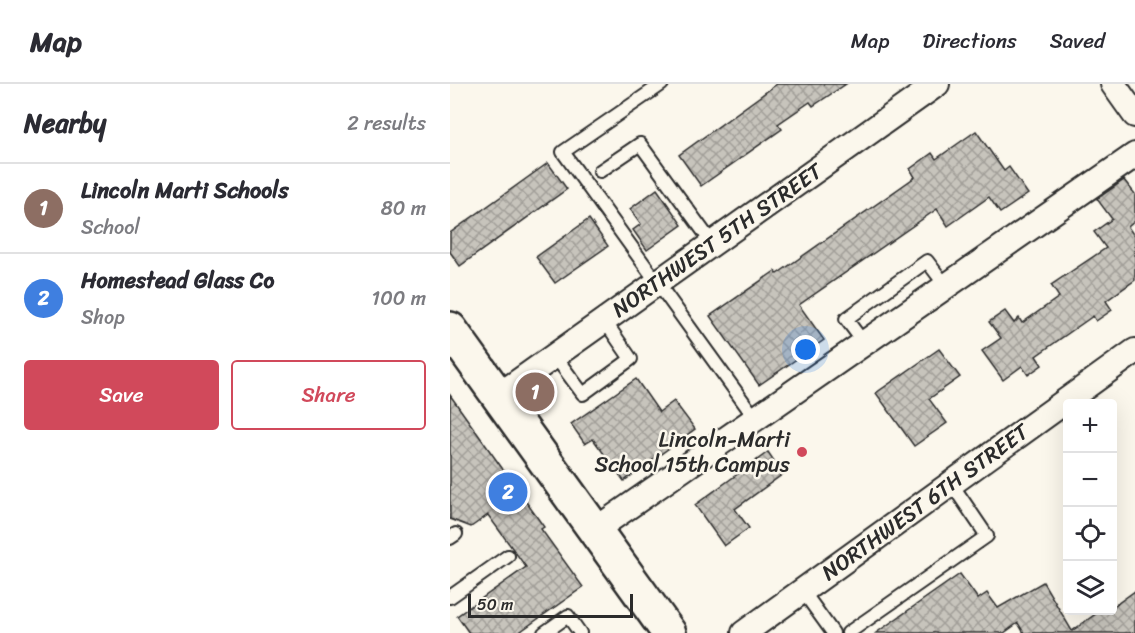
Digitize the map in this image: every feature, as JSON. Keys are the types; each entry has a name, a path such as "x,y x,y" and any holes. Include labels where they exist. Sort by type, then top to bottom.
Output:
{"main road":[{"path":"450,329 669,633"}],"street":[{"name":"NORTHWEST 5TH STREET","path":"498,396 936,84"},
{"path":"1113,84 1135,115"},
{"path":"595,530 1135,155"},
{"name":"NORTHWEST 6TH STREET","path":"744,633 1135,351"}],"lane":[{"path":"662,84 563,152 755,418"},
{"path":"600,171 640,144 712,243"},
{"path":"554,356 583,394 631,359 604,320"},
{"path":"848,633 987,536 951,483"},
{"path":"450,597 508,556"},
{"path":"802,590 833,633"},
{"path":"544,633 568,616 580,633"}],"building":[{"path":"777,84 846,84 813,106 810,102 778,124 782,129 701,186 679,155"},
{"path":"976,131 1004,171 1009,167 1028,194 1000,213 989,197 948,226 937,209 799,305 824,340 759,385 710,316 775,271 777,274 915,177 910,169 932,153 936,159"},
{"path":"548,163 567,189 460,266 450,252 450,233"},
{"path":"1124,180 1135,194 1135,221 1128,227 1135,237 1135,280 1106,301 1112,310 1096,321 1093,316 1036,356 1042,365 1028,375 1022,366 1003,380 982,351 1001,338 989,322 1005,311 1014,323 1019,318 1022,323 1059,297 1051,285 1106,248 1094,232 1112,219 1097,199"},
{"path":"657,189 682,225 647,250 633,230 641,224 630,209"},
{"path":"589,219 608,246 555,283 536,257"},
{"path":"939,349 960,377 929,399 947,423 914,446 876,393"},
{"path":"636,379 659,412 674,401 695,429 624,481 593,439 585,444 571,424"},
{"path":"450,395 544,527 541,529 583,587 518,633 469,633 457,616 526,567 488,515 471,527 450,519"},
{"path":"768,452 783,474 735,509 749,528 724,546 695,505"},
{"path":"960,574 978,599 987,593 998,608 1043,582 1072,631 1094,615 1117,615 1117,604 1135,591 1135,633 1024,633 1018,623 1004,633 876,633"}],"place":[{"name":"Lincoln Marti Schools","path":"535,392"},
{"name":"Lincoln-Marti School 15th Campus","path":"802,452"},
{"name":"Homestead Glass Co","path":"508,492"}]}
